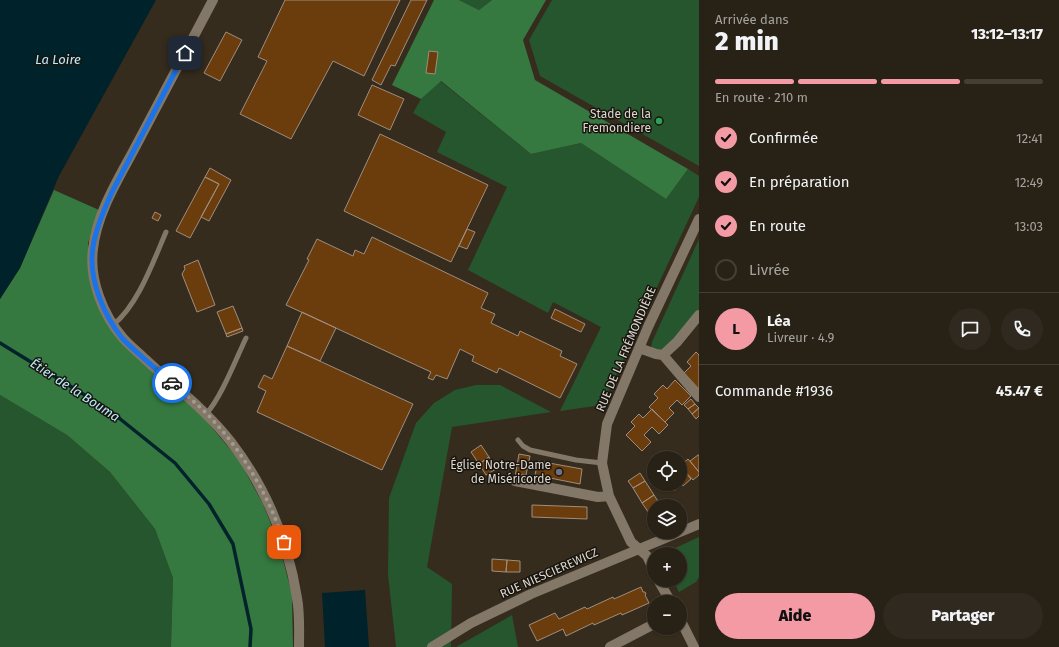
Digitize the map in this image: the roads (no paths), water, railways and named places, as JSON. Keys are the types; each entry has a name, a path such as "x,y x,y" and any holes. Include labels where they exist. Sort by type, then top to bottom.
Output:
{"street":[{"path":"213,0 112,192 97,231 93,248 92,266 97,290 105,311 113,325 123,338 206,414 231,442 260,486 280,529 288,555 297,600 299,647"},
{"name":"RUE DE LA FRÉMONDIÈRE","path":"647,556 631,542 609,496 602,463 607,424 639,348 699,219"},
{"path":"663,355 677,342 699,315"},
{"path":"639,348 663,355 699,397"},
{"path":"515,481 598,497 609,496"},
{"name":"RUE NIESCIEREWICZ","path":"687,529 699,524"},
{"name":"RUE NIESCIEREWICZ","path":"432,647 471,623 531,594 663,539"},
{"path":"610,647 647,628"},
{"path":"687,633 694,647"}],"lane":[{"path":"113,325 122,318 132,304 166,232"},
{"path":"206,414 211,409 246,338"},
{"path":"518,440 523,446 530,450 576,460 602,463"}],"water":[{"name":"La Loire","path":"0,0 156,0 59,176 20,268 0,299"},
{"path":"365,590 369,647 325,647 322,593"}],"waterway":[{"name":"Étier de la Bouma","path":"0,343 109,410 175,463 209,504 233,544 251,629 250,647"}],"place":[{"name":"Stade de la Fremondiere","path":"659,121"},
{"name":"Église Notre-Dame de Miséricorde","path":"559,472"}]}
